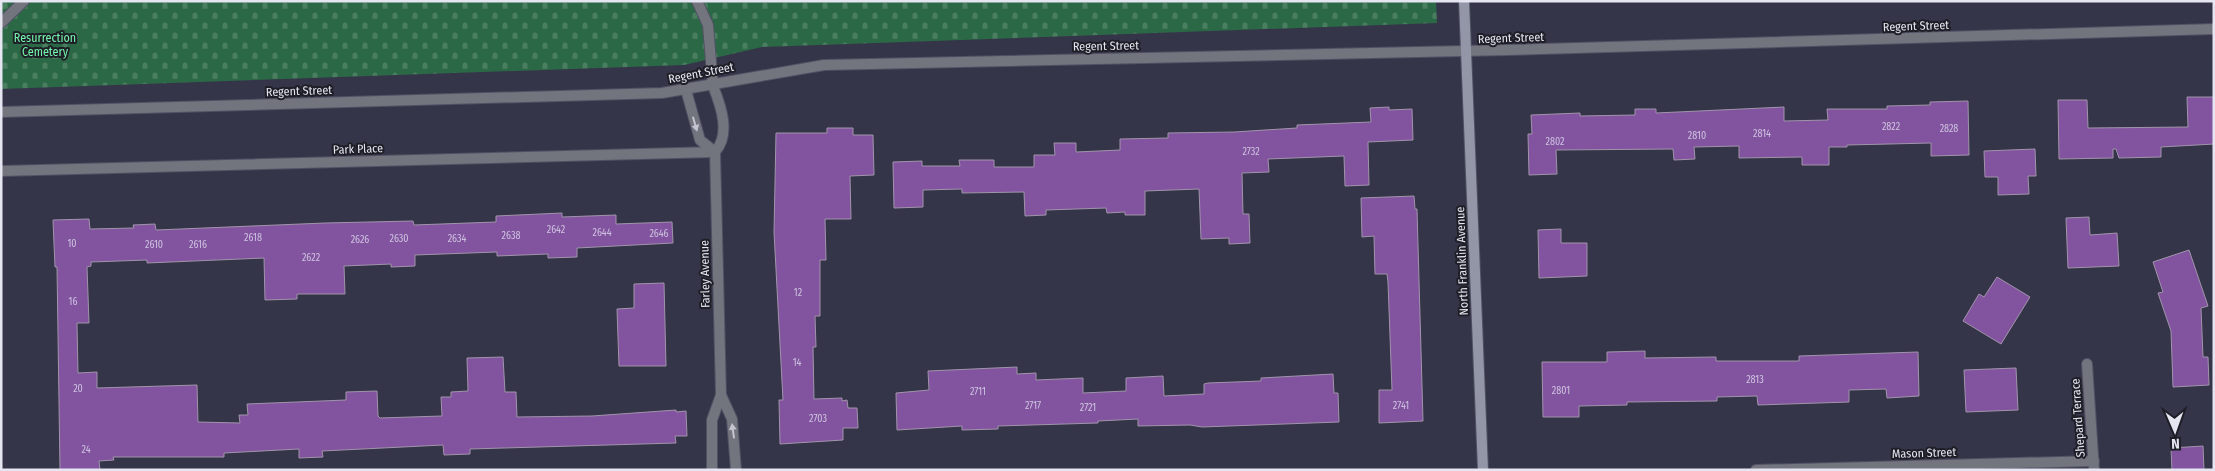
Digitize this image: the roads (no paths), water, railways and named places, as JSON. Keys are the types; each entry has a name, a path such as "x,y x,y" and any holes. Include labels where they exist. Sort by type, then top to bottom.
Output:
{"street":[{"path":"1,23 24,1"},
{"name":"Farley Avenue","path":"697,1 708,25 713,86 720,104 723,133 720,146 715,152 721,395 712,420 712,470"},
{"name":"North Franklin Avenue","path":"1464,1 1483,470"},
{"name":"Regent Street","path":"1,112 662,93 713,86 755,75 824,65 1466,51 2214,29"},
{"path":"686,90 700,140 715,152"},
{"name":"Park Place","path":"1,171 715,152"},
{"name":"Shepard Terrace","path":"2086,364 2094,465"},
{"name":"Farley Avenue","path":"721,395 732,420 736,470"},
{"name":"Mason Street","path":"1756,470 2094,465"}],"park label":[{"name":"Resurrection Cemetery","path":"45,45"}]}
